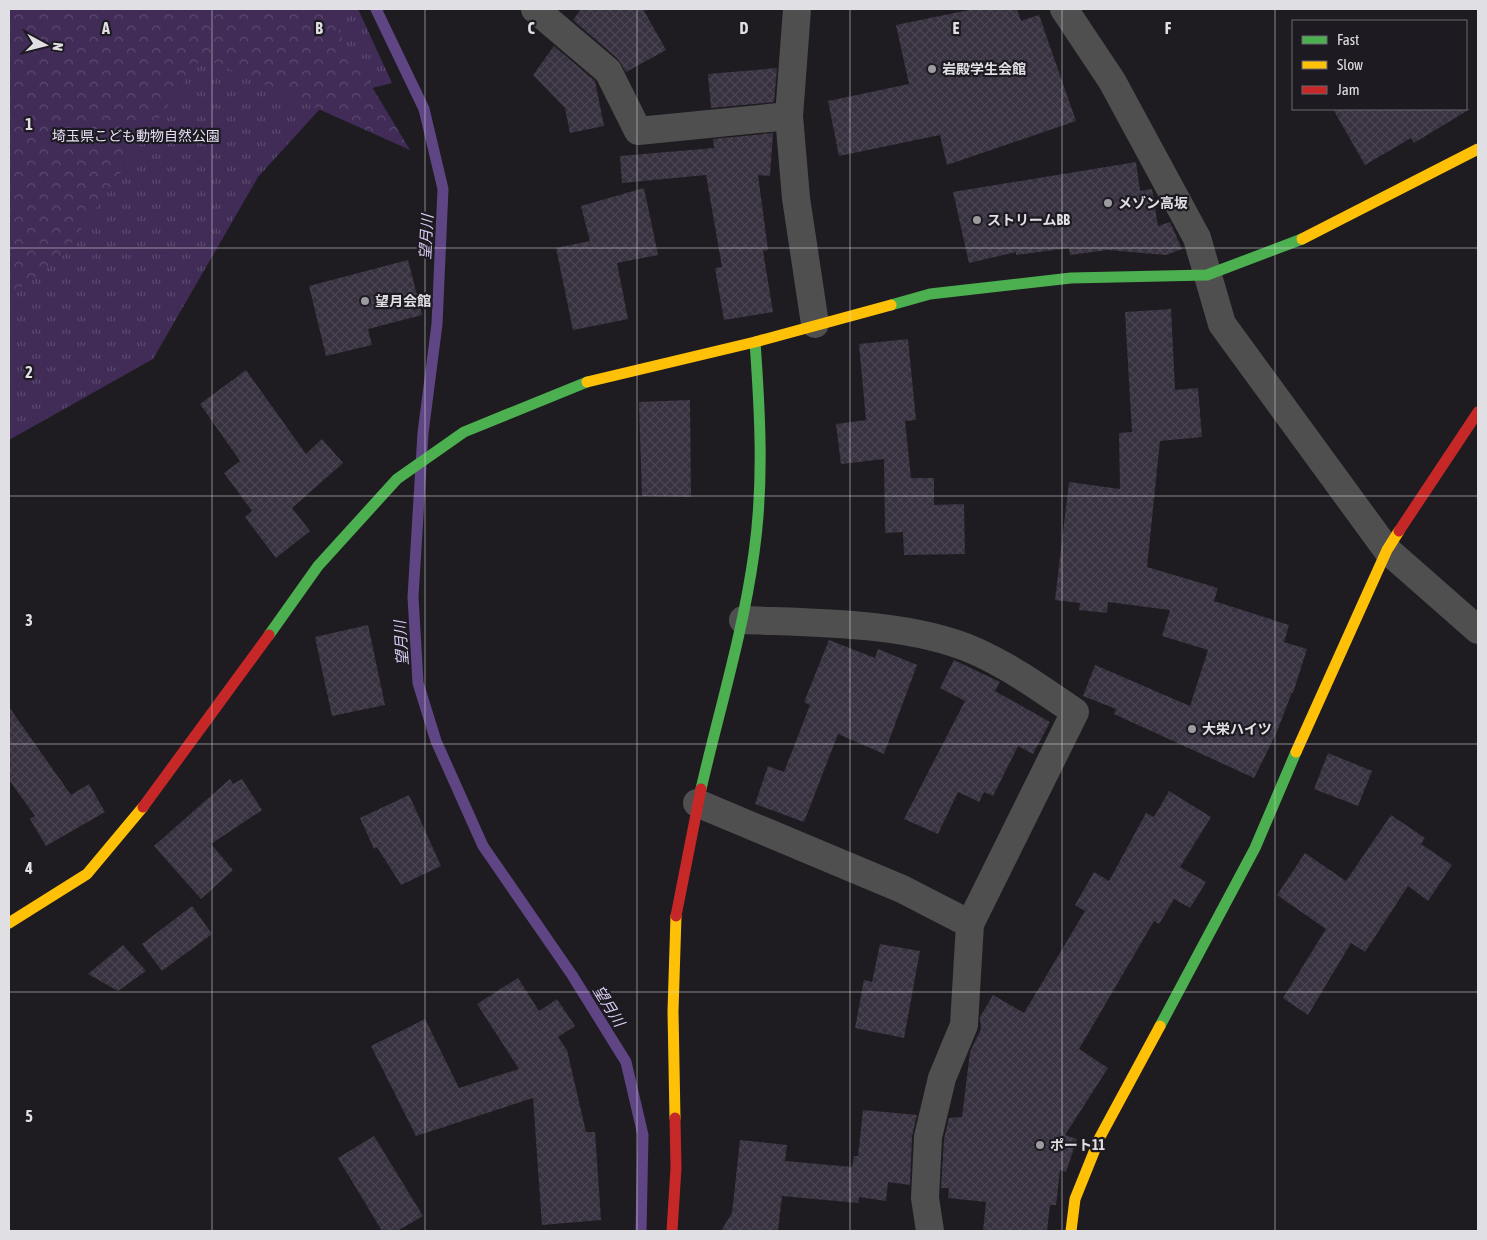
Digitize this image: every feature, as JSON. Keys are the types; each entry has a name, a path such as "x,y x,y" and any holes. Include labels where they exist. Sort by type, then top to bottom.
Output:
{"street":[{"path":"535,9 608,71 638,131 790,116"},
{"path":"797,9 790,116 796,198 815,324"},
{"path":"1064,9 1112,81 1197,238 1222,324 1387,550 1478,630"},
{"path":"9,923 86,874 128,828 318,566 397,479 464,432 592,380 755,342 930,294 1071,278 1207,275 1306,238 1478,149"},
{"path":"672,1231 676,1193 672,1036 674,926 697,803 742,620 754,552 760,473 755,342"},
{"path":"1071,1231 1075,1199 1100,1138 1254,848 1318,696 1387,550 1478,412"},
{"path":"742,620 876,628 923,636 974,650 1014,670 1075,712 970,924 964,1025 942,1078 933,1108 928,1137 926,1198 930,1231"},
{"path":"697,803 902,888 970,924"}],"green space":[{"name":"埼玉県こども動物自然公園","path":"9,9 358,9 392,83 329,99 258,177 153,359 9,440"},
{"path":"9,9 325,9 410,150 202,57 61,258 9,296"}],"building":[{"path":"581,9 643,9 666,50 626,72 618,59 573,20"},
{"path":"974,9 1017,9 1021,21 1039,15 1076,121 947,165 940,135 839,156 828,101 909,84 896,25"},
{"path":"554,46 595,81 604,126 570,133 565,108 533,75"},
{"path":"777,68 774,102 711,108 708,74"},
{"path":"1470,109 1414,143 1411,138 1365,165 1334,110"},
{"path":"773,133 770,176 758,175 768,250 763,251 773,312 724,320 715,268 722,267 706,175 622,183 620,156 714,148 713,139"},
{"path":"1136,162 1140,191 1152,189 1158,226 1170,222 1182,249 1166,255 1108,250 1070,255 1069,248 1016,255 1016,252 969,263 953,192"},
{"path":"644,188 658,255 617,263 628,319 573,330 556,248 590,241 581,206"},
{"name":"望月会館","path":"408,260 422,315 368,329 372,345 326,356 309,286"},
{"path":"1171,309 1175,390 1198,388 1202,437 1160,441 1147,567 1218,588 1214,601 1289,625 1284,642 1307,649 1293,693 1276,734 1254,778 1114,714 1116,709 1083,696 1095,665 1190,706 1208,650 1162,636 1170,610 1108,602 1107,613 1079,610 1080,603 1055,600 1069,482 1120,489 1119,433 1132,432 1125,312"},
{"path":"908,339 916,420 905,421 911,478 934,478 934,505 964,504 965,554 904,555 903,532 885,533 884,459 841,464 836,424 866,420 859,344"},
{"path":"246,370 306,454 322,439 343,463 292,508 310,531 276,558 245,517 252,511 224,473 240,461 200,404"},
{"path":"690,400 691,497 642,496 639,402"},
{"path":"368,625 385,705 332,716 315,637"},
{"path":"829,640 875,658 878,649 917,665 884,754 838,734 804,822 755,804 768,766 784,772 810,705 804,702"},
{"path":"954,660 1000,682 995,691 1050,722 1033,754 1018,746 993,796 984,792 979,802 958,792 938,834 904,819 965,701 940,688"},
{"path":"9,707 71,795 89,784 105,812 46,846 30,819 35,816 9,780"},
{"path":"1328,753 1372,771 1358,806 1314,789"},
{"path":"230,779 233,784 242,779 262,810 211,844 233,870 201,899 154,846"},
{"path":"1169,791 1211,817 1180,867 1206,882 1190,908 1174,899 1159,924 1154,921 1079,1049 1108,1068 1065,1135 1077,1139 1066,1172 1060,1170 1056,1205 1050,1205 1047,1231 983,1231 986,1202 948,1198 949,1188 941,1188 944,1139 949,1118 962,1117 970,1052 981,1029 980,1017 993,995 1024,1013 1085,911 1075,905 1094,872 1109,881 1146,813 1154,817"},
{"path":"409,795 441,866 401,885 377,847 374,849 360,818"},
{"path":"1391,815 1425,838 1421,844 1452,865 1428,901 1408,886 1365,952 1351,943 1308,1015 1283,998 1326,929 1277,895 1305,853 1346,881"},
{"path":"192,906 212,934 162,971 142,944"},
{"path":"880,944 920,951 904,1038 855,1028 864,980 872,982"},
{"path":"123,945 146,971 118,991 88,974"},
{"path":"518,978 539,1011 557,999 575,1026 558,1037 567,1050 586,1132 595,1132 601,1220 542,1225 533,1098 416,1136 371,1046 425,1019 459,1088 519,1069 477,1004"},
{"path":"863,1110 917,1115 912,1136 910,1185 888,1182 886,1201 859,1197 858,1203 782,1196 778,1231 721,1231 732,1213 740,1140 787,1145 785,1161 852,1167 854,1156 858,1156"},
{"path":"374,1136 423,1216 397,1231 382,1231 338,1158"}],"waterway":[{"name":"望月川","path":"376,9 424,109 443,189 437,324 423,433 413,597 418,683 436,741 483,846 572,975 626,1062 643,1135 641,1231"}],"traffic: fast":[{"path":"891,305 930,294 1071,278 1207,275 1302,239"},
{"path":"701,789 744,613 754,553 760,474 760,421 755,342"},
{"path":"269,635 318,566 397,479 464,432 587,382"},
{"path":"1160,1026 1255,848 1296,752"}],"traffic: slow":[{"path":"1302,239 1478,149"},
{"path":"587,382 755,342 891,305"},
{"path":"1296,752 1387,550 1399,531"},
{"path":"9,923 87,874 143,807"},
{"path":"675,1118 673,1011 676,916"},
{"path":"1071,1231 1075,1199 1100,1137 1160,1026"}],"traffic: jam":[{"path":"1399,531 1478,412"},
{"path":"143,807 269,635"},
{"path":"676,916 701,789"},
{"path":"672,1231 676,1168 675,1118"}],"place":[{"name":"岩殿学生会館","path":"932,69"},
{"name":"メゾン高坂","path":"1108,203"},
{"name":"ストリームBB","path":"977,220"},
{"name":"望月会館","path":"365,301"},
{"name":"大栄ハイツ","path":"1192,729"},
{"name":"ポート11","path":"1040,1145"}]}
